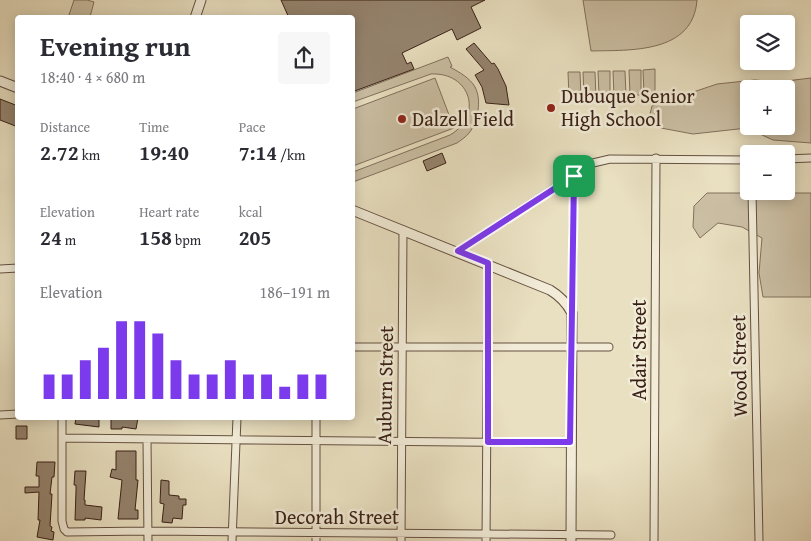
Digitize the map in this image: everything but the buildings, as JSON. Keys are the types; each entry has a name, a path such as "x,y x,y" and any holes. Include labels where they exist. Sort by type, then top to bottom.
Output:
{"street":[{"path":"196,15 201,0"},
{"path":"0,81 15,87"},
{"path":"458,251 593,163 610,159 656,158 740,160"},
{"name":"Adair Street","path":"654,541 656,158"},
{"path":"795,158 811,158"},
{"path":"571,538 570,442 574,176"},
{"name":"Wood Street","path":"752,200 759,541"},
{"path":"355,211 488,263 550,290 560,296 572,313"},
{"name":"Auburn Street","path":"401,537 403,230"},
{"path":"486,538 488,263"},
{"path":"0,269 15,268"},
{"path":"355,346 609,347"},
{"path":"0,416 15,414"},
{"path":"62,420 63,438 570,442"},
{"path":"232,541 237,420"},
{"path":"316,420 316,537"},
{"name":"Decorah Street","path":"63,438 62,521 64,529 71,533 148,531 232,532 316,537 486,538 571,538 611,535"},
{"path":"147,439 148,541"},
{"path":"99,532 100,541"}],"shaded area":[{"path":"74,0 94,2 91,15 69,15"},
{"path":"583,0 697,0 693,18 684,31 672,40 641,49 591,51"},
{"path":"448,57 452,66 450,67 464,76 475,87 479,104 475,123 469,133 457,143 355,181 355,171 450,135 461,127 467,117 469,106 468,96 463,87 455,80 444,75 431,74 355,101 355,92"},
{"path":"655,69 655,94 644,95 643,70"},
{"path":"629,70 641,70 641,95 630,95"},
{"path":"598,71 610,71 610,96 599,96"},
{"path":"613,71 625,71 626,96 614,96"},
{"path":"568,72 580,72 581,97 569,97"},
{"path":"583,72 595,72 596,97 584,97"},
{"name":"Dalzell Field","path":"435,78 454,128 355,165 355,108"},
{"path":"811,78 811,143 773,140 762,135 795,135 794,80"},
{"path":"740,82 740,129 693,134 661,128 649,118 652,106 717,84"},
{"path":"707,193 740,193 740,200 795,200 795,193 811,193 811,297 763,297 759,273 762,238 742,227 718,223 700,238 693,227 694,206"}],"place":[{"name":"Dubuque Senior High School","path":"551,108"},
{"name":"Dalzell Field","path":"402,119"}],"route":[{"path":"574,176 570,442 488,442 488,263 458,251 574,176"}]}
